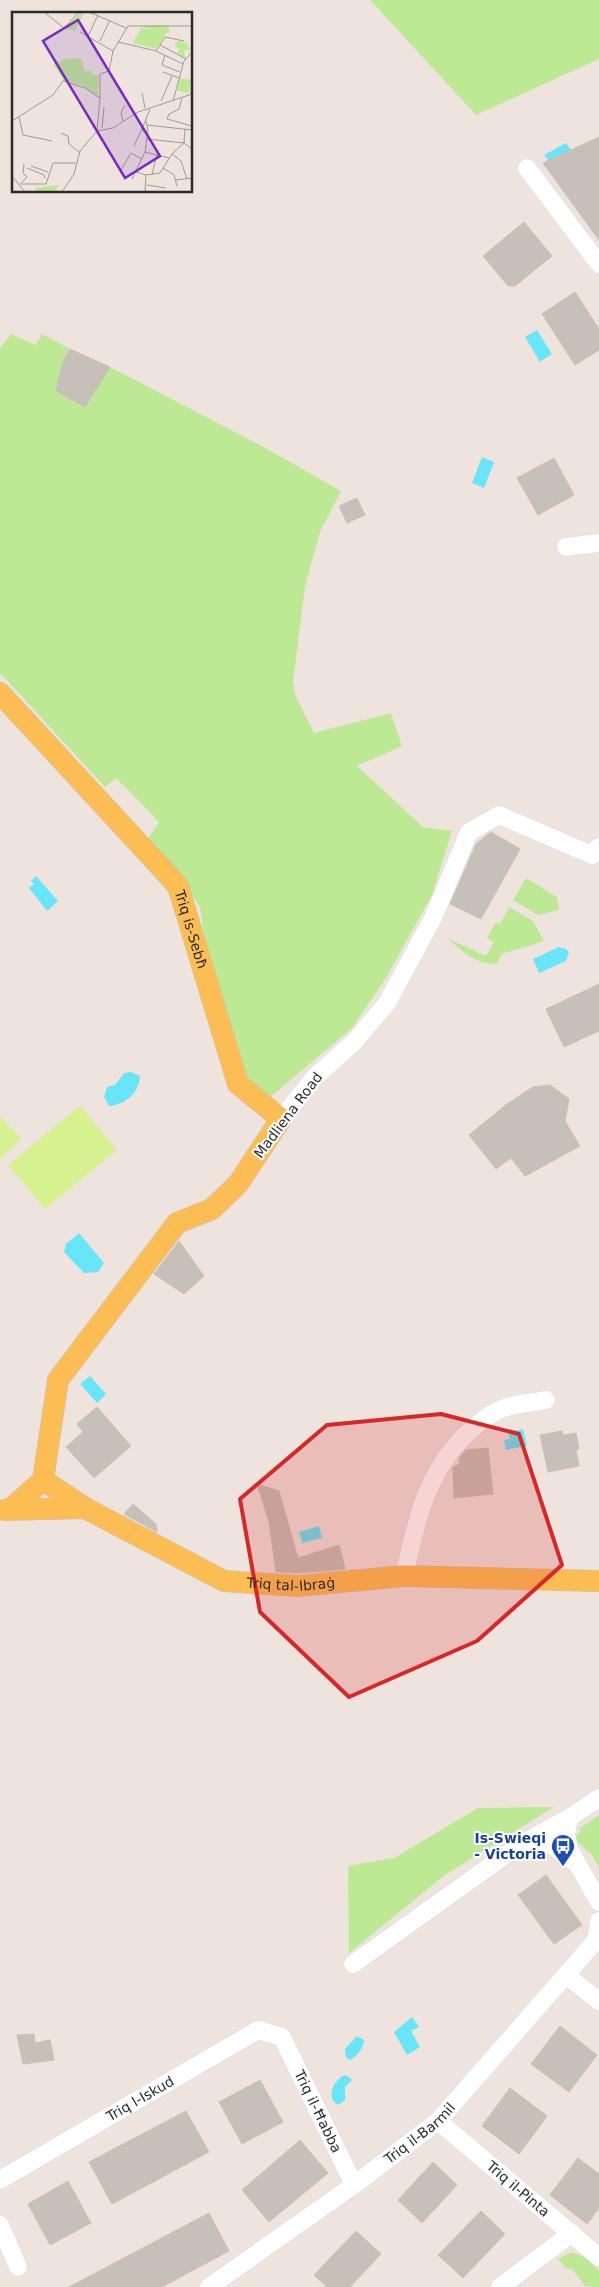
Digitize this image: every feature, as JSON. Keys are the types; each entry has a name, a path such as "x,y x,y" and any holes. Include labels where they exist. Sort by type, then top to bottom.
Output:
{"main road":[{"name":"Triq is-Sebħ","path":"0,694 178,886 238,1084 281,1119"},
{"name":"Madliena Road","path":"43,1480 58,1380 177,1223 212,1209 238,1184 281,1119"},
{"path":"6,1510 43,1480 85,1508"},
{"name":"Triq tal-Ibraġ","path":"6,1510 85,1508 224,1581 298,1586 404,1576 599,1581"}],"street":[{"path":"527,168 599,264"},
{"path":"566,547 599,543"},
{"name":"Madliena Road","path":"281,1119 315,1076 354,1042 387,1003 433,918 469,832 499,815 592,855 599,847"},
{"path":"404,1576 418,1516 430,1482 443,1460 466,1434 492,1414 504,1408 546,1400"},
{"path":"353,1964 518,1846 569,1818 599,1798"},
{"path":"569,1818 566,1836 569,1849 599,1902"},
{"path":"518,1846 550,1844 599,1879"},
{"name":"Triq il-Barmil","path":"209,2287 354,2185 438,2121 567,1976 597,1939 599,1921"},
{"path":"567,1976 599,2001"},
{"name":"Triq l-Iskud","path":"0,2180 258,2030 282,2037"},
{"name":"Triq il-Ħabba","path":"282,2037 354,2185"},
{"name":"Triq il-Pinta","path":"438,2121 599,2257"},
{"path":"0,2226 18,2268"},
{"path":"500,2287 572,2233"}],"highlighted area":[{"path":"441,1414 519,1434 562,1565 477,1641 349,1697 260,1612 240,1499 327,1425"}],"green space":[{"path":"370,0 599,0 599,59 476,115"},
{"path":"11,334 36,345 42,334 70,349 64,359 56,390 110,367 262,446 341,491 320,532 305,586 293,682 295,694 314,733 391,713 402,746 357,766 423,827 452,831 432,895 386,978 352,1028 268,1099 238,1071 209,971 200,907 181,879 147,840 159,822 116,778 105,787 0,673 0,348"},
{"path":"526,878 557,897 559,910 538,915 513,900"},
{"path":"509,907 533,921 544,941 502,954 497,963 490,964 476,960 447,938 486,956 494,942 487,938 496,922 500,924"},
{"path":"80,1106 117,1150 45,1209 8,1165"},
{"path":"0,1116 21,1139 0,1159"},
{"path":"554,1807 445,1875 349,1953 348,1866 394,1858 478,1808"},
{"path":"599,1815 599,1868 592,1855 575,1840 575,1836 581,1832 579,1829"},
{"path":"571,2252 586,2258 599,2271 599,2287 585,2286 572,2269 565,2268 558,2259"}],"water":[{"path":"566,143 574,154 553,166 544,155"},
{"path":"537,330 552,354 540,362 525,337"},
{"path":"482,457 494,462 484,488 472,483"},
{"path":"36,876 58,901 47,911 29,888 34,884 31,881"},
{"path":"559,947 569,952 566,961 539,973 533,959"},
{"path":"131,1072 140,1076 134,1093 126,1101 109,1106 104,1097 107,1087 115,1085 124,1073"},
{"path":"79,1233 104,1263 98,1272 84,1273 64,1252 66,1244"},
{"path":"90,1376 106,1394 97,1403 80,1384"},
{"path":"523,1429 527,1446 506,1450 504,1440 510,1439 508,1432"},
{"path":"319,1526 322,1538 302,1543 299,1532"},
{"path":"412,2017 419,2027 411,2031 420,2047 407,2055 394,2032"},
{"path":"357,2036 364,2040 364,2043 360,2052 350,2060 346,2057 345,2049"},
{"path":"344,2075 352,2080 345,2087 345,2100 338,2105 333,2101 332,2090 335,2083"}],"building":[{"path":"599,137 599,240 543,163"},
{"path":"524,222 552,256 515,286 508,286 483,256"},
{"path":"575,292 599,329 599,350 575,365 542,314"},
{"path":"70,349 110,367 85,407 56,391 63,361"},
{"path":"554,458 574,495 538,515 517,478"},
{"path":"357,498 365,515 347,523 339,506"},
{"path":"491,832 520,849 481,919 450,904 476,844"},
{"path":"599,984 599,1031 564,1047 546,1009"},
{"path":"550,1085 569,1099 565,1121 580,1146 525,1176 511,1158 496,1169 469,1135 507,1104 533,1087"},
{"path":"179,1241 204,1276 184,1294 154,1274"},
{"path":"97,1407 131,1446 94,1478 66,1447 83,1432 77,1424"},
{"path":"562,1431 563,1435 576,1433 579,1449 576,1450 579,1466 548,1472 540,1435"},
{"path":"488,1448 493,1494 454,1498 453,1467 460,1464 459,1458 466,1450"},
{"path":"257,1484 279,1491 298,1558 339,1545 345,1569 298,1573 276,1572 269,1522"},
{"path":"133,1504 156,1524 157,1532 124,1514"},
{"path":"546,1875 582,1925 554,1944 518,1895"},
{"path":"560,2026 597,2055 569,2092 531,2064"},
{"path":"34,2034 35,2043 50,2040 54,2060 23,2064 17,2035"},
{"path":"260,2080 283,2122 242,2144 219,2102"},
{"path":"510,2088 547,2116 519,2154 482,2126"},
{"path":"186,2111 209,2152 112,2204 89,2162"},
{"path":"300,2140 328,2173 269,2222 242,2190"},
{"path":"578,2158 599,2174 599,2208 587,2224 550,2195"},
{"path":"433,2162 457,2185 422,2223 398,2200"},
{"path":"68,2181 91,2223 50,2245 28,2204"},
{"path":"481,2211 505,2234 463,2278 438,2255"},
{"path":"209,2213 229,2251 162,2287 69,2287"},
{"path":"356,2231 381,2254 350,2287 327,2287 314,2275"}],"place":[{"name":"Is-Swieqi - Victoria","path":"563,1867"}]}
